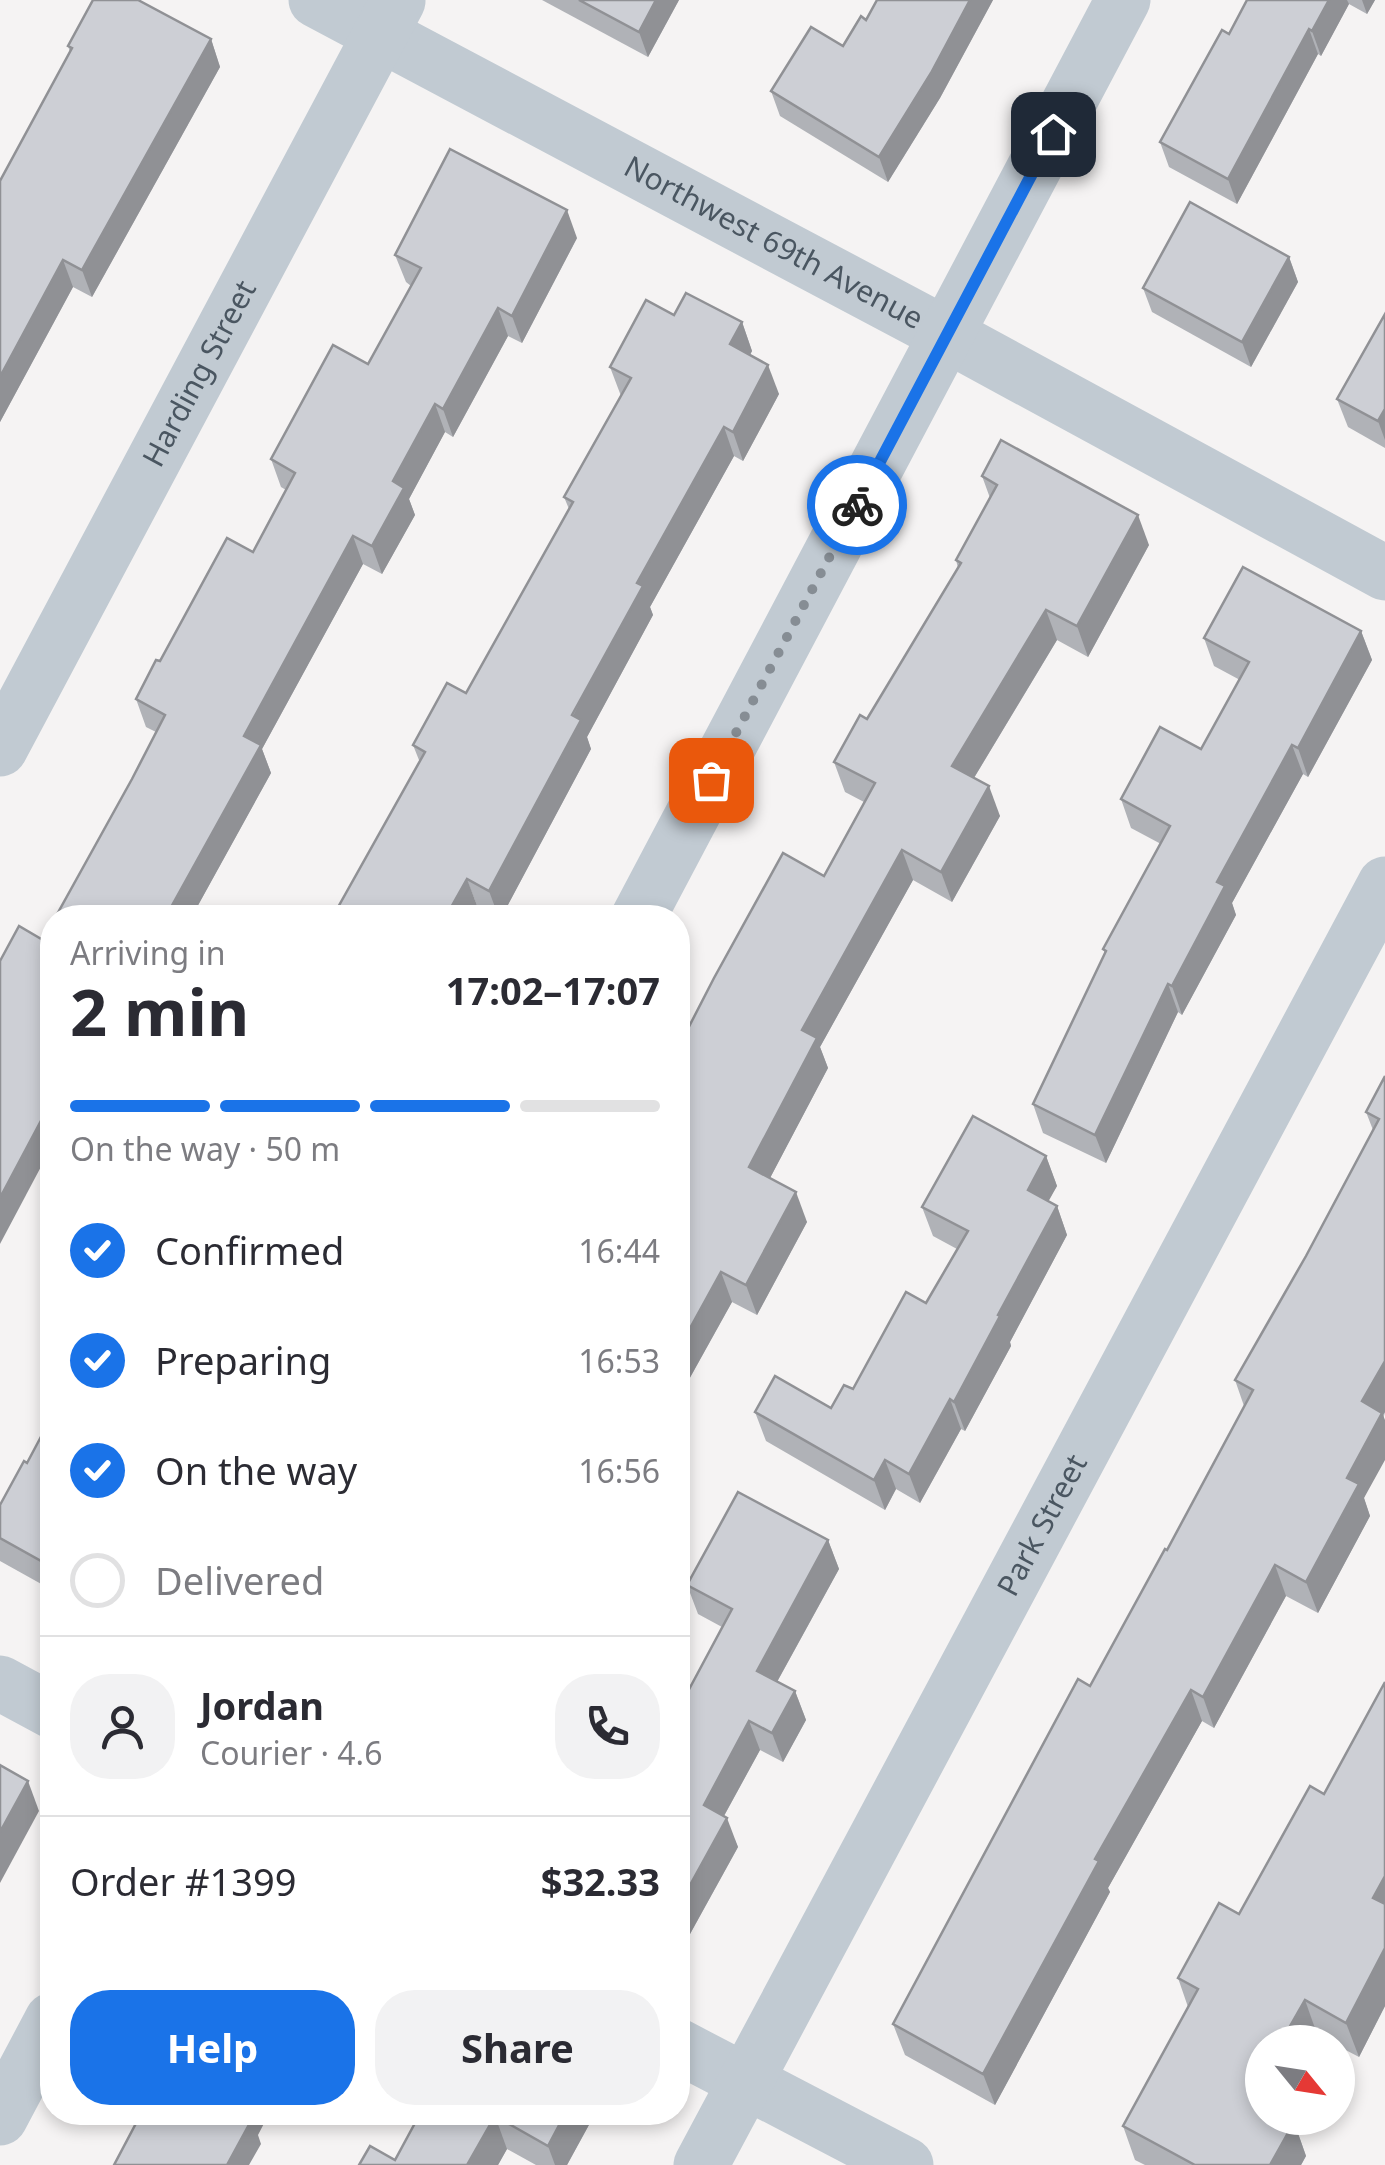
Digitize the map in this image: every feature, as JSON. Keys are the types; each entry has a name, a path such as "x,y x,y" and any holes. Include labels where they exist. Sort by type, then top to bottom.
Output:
{"street":[{"name":"Northwest 69th Avenue","path":"316,0 390,17 947,335 1385,573"},
{"path":"645,905 1123,0"},
{"name":"Harding Street","path":"0,749 390,17"},
{"name":"Park Street","path":"701,2165 1385,884"},
{"path":"0,1683 40,1705"},
{"path":"0,2118 40,2043"},
{"path":"690,2052 906,2165"}],"building":[{"path":"93,0 138,0 211,39 82,270 63,260 0,377 0,181 72,48 68,46"},
{"path":"579,0 656,0 639,32"},
{"path":"877,0 970,0 879,157 771,91 811,27 843,46 861,16 866,20"},
{"path":"1247,0 1329,0 1312,31 1309,29 1228,179 1160,142 1222,30 1229,34"},
{"path":"450,149 567,210 512,316 498,308 443,409 435,404 393,481 404,488 372,546 353,536 244,736 261,745 172,905 62,905 165,715 136,699 227,538 253,552 295,473 271,459 333,345 368,364 421,268 395,255"},
{"path":"1190,202 1289,257 1242,342 1143,288"},
{"path":"686,293 742,322 730,344 768,365 733,432 724,427 637,583 643,586 572,715 581,720 489,891 467,879 452,905 339,905 425,752 413,745 447,683 466,693 573,502 564,497 631,378 610,367 646,300 674,315"},
{"path":"1385,314 1385,409 1378,421 1337,399"},
{"path":"1001,440 1138,515 1077,626 1046,610 952,766 989,786 941,872 902,850 802,1030 817,1038 749,1167 796,1192 746,1285 721,1272 690,1328 690,1025 783,853 824,876 875,783 834,762 860,715 867,719 961,563 956,560 997,485 982,476"},
{"path":"1243,567 1361,631 1298,748 1292,745 1217,882 1225,886 1172,986 1168,984 1095,1135 1033,1104 1106,951 1103,949 1170,826 1121,799 1160,727 1201,749 1249,662 1204,638"},
{"path":"19,926 40,938 40,1123 0,1198 0,961"},
{"path":"1385,1076 1385,1361 1362,1401 1382,1413 1347,1478 1359,1484 1306,1582 1275,1565 1203,1697 1191,1690 1095,1859 1099,1861 983,2074 893,2024 1078,1679 1090,1686 1253,1390 1235,1380 1379,1119 1366,1112"},
{"path":"973,1116 1046,1156 1028,1190 1057,1206 954,1402 950,1399 909,1474 885,1460 874,1480 755,1412 775,1376 831,1408 844,1385 853,1389 906,1292 926,1303 968,1231 922,1207"},
{"path":"40,1439 40,1560 0,1538 0,1505 24,1461 27,1463"},
{"path":"738,1492 828,1540 757,1671 795,1691 772,1733 749,1721 704,1805 727,1818 690,1885 690,1688 732,1609 690,1587 690,1580"},
{"path":"1385,1682 1385,1876 1373,1898 1385,1904 1385,1948 1346,2023 1305,2000 1291,2025 1245,2025 1245,2135 1287,2135 1270,2165 1195,2165 1123,2126 1198,1989 1178,1978 1219,1903 1239,1914 1310,1786 1324,1794"},
{"path":"0,1765 28,1781 0,1832"},
{"path":"135,2125 249,2125 227,2165 114,2165"},
{"path":"414,2125 490,2125 467,2165 359,2165 370,2146 395,2160"},
{"path":"511,2125 559,2125 548,2146"}],"way so far":[{"path":"711,780 857,505"}],"route":[{"path":"857,505 1053,134"}]}
